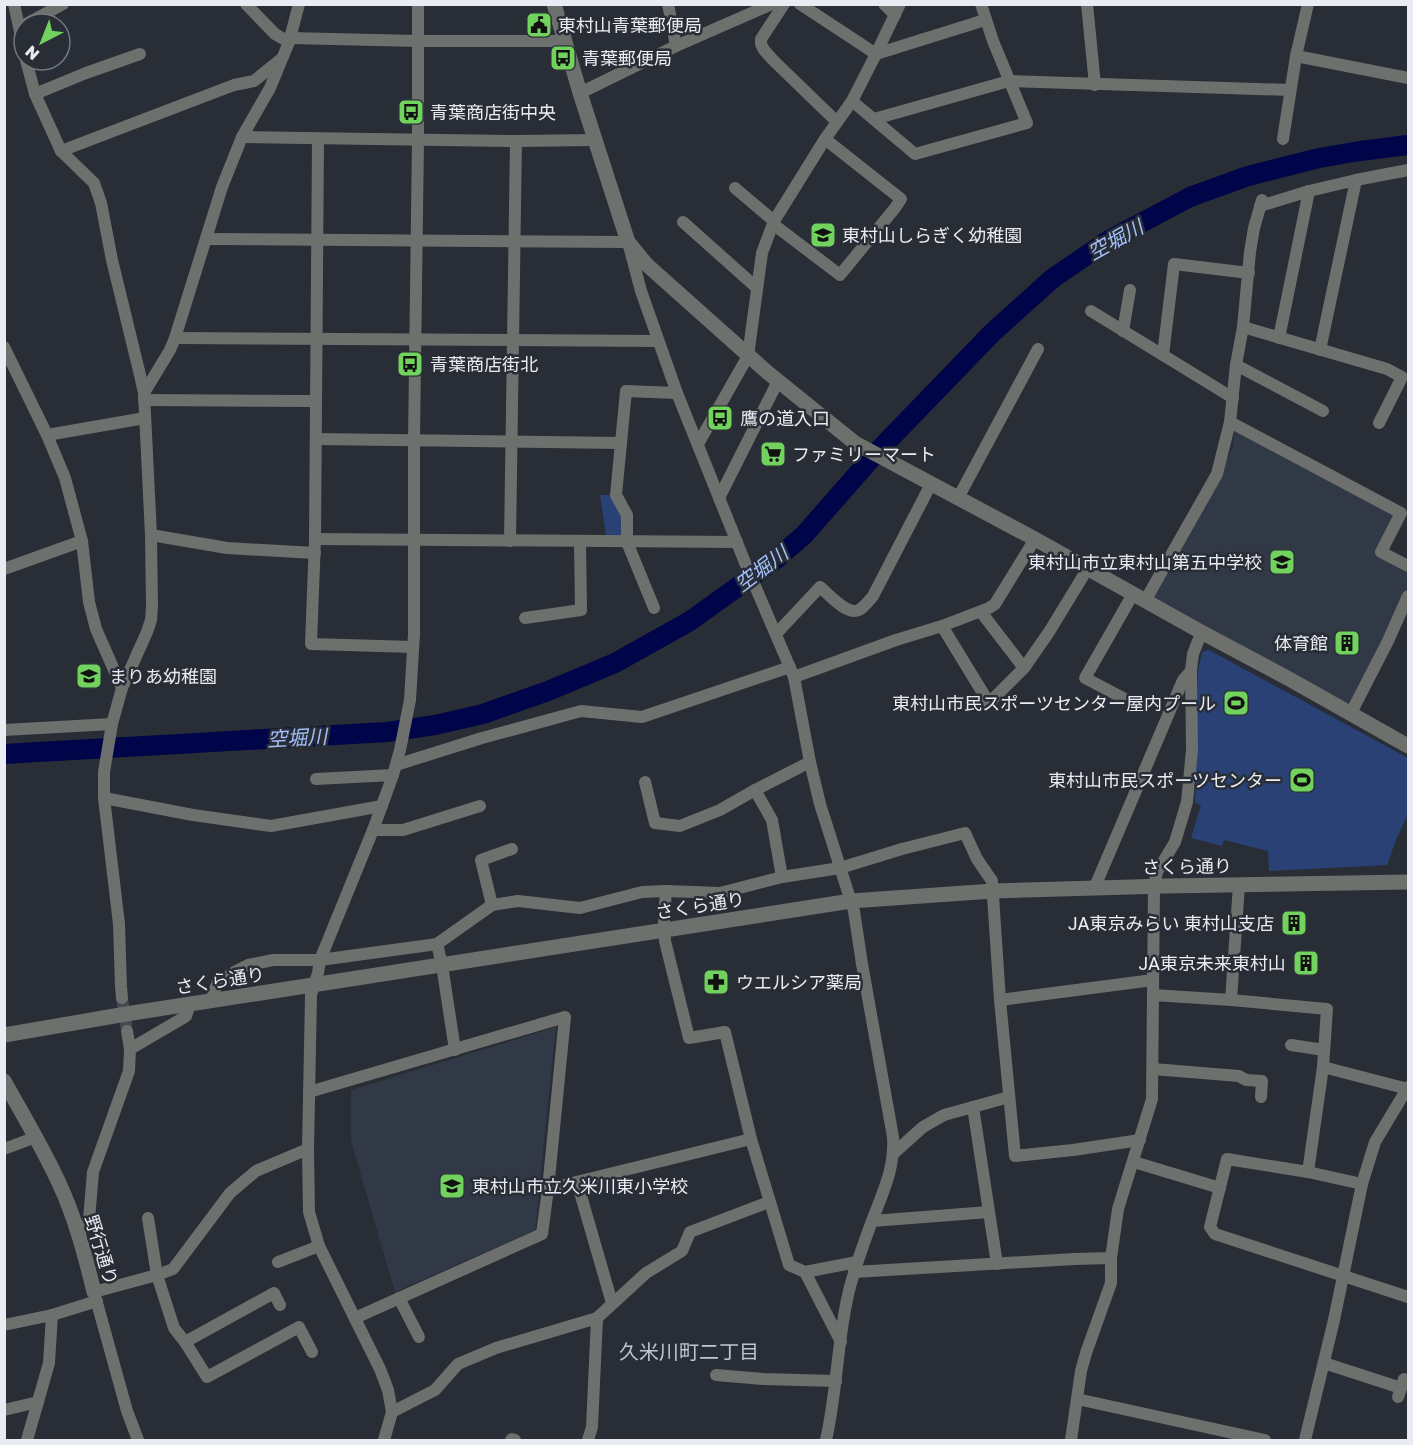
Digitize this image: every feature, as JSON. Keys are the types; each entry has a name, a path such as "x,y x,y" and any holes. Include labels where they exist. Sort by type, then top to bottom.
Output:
{"street":[{"path":"48,12 63,4"},
{"path":"246,4 275,33 290,40 564,41"},
{"path":"144,397 170,351 222,187 242,137 270,88 290,40 299,4"},
{"path":"384,1440 392,1412 388,1390 320,1246 309,1212 311,996 320,960 395,770 410,700 413,647 418,4"},
{"path":"554,4 658,341 719,498 792,672 820,804 854,911 894,1153 889,1177 855,1267 840,1342 826,1440"},
{"path":"668,4 676,46"},
{"path":"580,93 676,46 772,4"},
{"path":"784,4 760,39 761,44 773,60 837,122"},
{"path":"800,4 876,54"},
{"path":"698,444 748,356 762,253 774,222 852,100 876,54 897,10 884,4"},
{"path":"852,100 915,154 1027,123 985,20 981,4"},
{"path":"1087,4 1095,85"},
{"path":"1283,139 1296,56 1308,4"},
{"path":"876,54 985,20"},
{"path":"35,94 140,54"},
{"path":"1296,56 1408,78"},
{"path":"61,151 234,85 254,81 281,59"},
{"path":"29,72 35,94 61,151 94,183 102,203 112,260 144,397 151,535 151,620 122,687 112,725 104,772 104,798 119,924 122,998"},
{"path":"874,119 1009,81 1290,90"},
{"path":"242,137 595,140"},
{"path":"318,139 315,553 311,644 413,647"},
{"path":"735,188 840,275 901,199 825,139"},
{"path":"510,541 516,141"},
{"path":"1125,699 1085,678 1216,474 1230,422 1253,236 1261,203 1408,170"},
{"path":"1320,350 1356,180"},
{"path":"1279,338 1309,191"},
{"path":"683,222 757,288"},
{"path":"207,239 628,242"},
{"path":"628,242 646,264 748,356 855,443 1088,568 1408,746"},
{"path":"1163,355 1174,264 1249,273"},
{"path":"1123,331 1130,290"},
{"path":"1090,311 1233,398"},
{"path":"1243,327 1387,369 1402,377 1379,423"},
{"path":"175,338 658,341"},
{"path":"4,347 65,478 82,541 89,602 96,629 122,687"},
{"path":"958,498 1038,349"},
{"path":"1236,365 1323,411"},
{"path":"719,498 778,381"},
{"path":"654,608 627,542 627,515 616,495 626,392 677,393"},
{"path":"144,397 316,401"},
{"path":"46,435 145,417"},
{"path":"1230,422 1401,513 1381,552 1408,566"},
{"path":"316,439 621,443"},
{"path":"776,634 820,586 847,610 853,612 860,609 873,596 931,484"},
{"path":"151,535 227,548 315,553"},
{"path":"315,539 737,542"},
{"path":"316,779 395,770 482,738 581,711 642,717 942,626 981,612 995,604 1035,539"},
{"path":"4,569 82,541"},
{"path":"525,618 581,610 580,542"},
{"path":"942,626 989,703 1024,668 1088,568"},
{"path":"1351,713 1388,642 1408,596"},
{"path":"981,612 1024,668"},
{"path":"1071,1440 1081,1371 1111,1283 1111,1258 1118,1209 1152,1099 1154,886 1157,872 1175,842 1187,802 1192,750 1192,654 1203,633"},
{"path":"1094,889 1184,680 1191,670"},
{"path":"4,730 112,725"},
{"path":"645,782 655,822 680,826 720,810 754,789 810,762"},
{"path":"754,789 772,820 782,877"},
{"path":"104,798 193,815 272,826 382,806"},
{"path":"373,830 402,830 480,806"},
{"path":"211,1001 217,984 248,965 273,960 320,960 437,944 492,905 518,901 580,908 642,891 720,893 782,877 840,868 965,833 977,859 992,881 1000,1000 1015,1155 1073,1150 1140,1140"},
{"path":"492,905 481,860 513,849"},
{"name":"さくら通り","path":"4,1035 851,901 993,891 1408,882"},
{"path":"1231,1000 1239,885"},
{"path":"666,891 665,941 689,1038 725,1032 751,1139 789,1265 805,1272 855,1267 997,1264 1111,1258"},
{"path":"437,944 455,1050"},
{"path":"1000,1000 1153,980"},
{"path":"1153,995 1327,1009 1323,1067 1308,1172"},
{"path":"130,1049 186,1016 190,1004"},
{"path":"309,1092 565,1017 542,1234 355,1318"},
{"path":"78,1234 89,1218 93,1172 129,1071 130,1049 127,1031"},
{"path":"1291,1045 1324,1050"},
{"path":"1305,1440 1324,1363 1362,1184 1375,1142 1408,1088 1323,1067"},
{"path":"1153,1069 1239,1076 1246,1080 1262,1081 1261,1097"},
{"name":"野行通り","path":"4,1081 60,1185 78,1234 127,1411 138,1440"},
{"path":"894,1153 923,1127 944,1115 1009,1097"},
{"path":"973,1107 997,1264"},
{"path":"4,1149 36,1137"},
{"path":"548,1189 751,1139"},
{"path":"4,1325 52,1315 95,1296 173,1269 230,1193 256,1171 308,1149"},
{"path":"1362,1184 1308,1172 1227,1159 1210,1227 1215,1234 1408,1297"},
{"path":"1134,1162 1220,1188"},
{"path":"577,1182 612,1303"},
{"path":"392,1412 435,1390 458,1364 496,1348 597,1318 646,1273 682,1251 690,1232 770,1202"},
{"path":"872,1221 989,1212"},
{"path":"148,1218 157,1275 174,1328 207,1377 297,1323 312,1352"},
{"path":"278,1262 320,1246"},
{"path":"805,1272 840,1342"},
{"path":"185,1342 274,1293 280,1305"},
{"path":"399,1298 419,1337"},
{"path":"27,1440 49,1363 52,1315"},
{"path":"588,1440 592,1427 597,1318"},
{"path":"1324,1363 1401,1388"},
{"path":"716,1375 836,1381"},
{"path":"1077,1399 1265,1440"},
{"path":"4,1410 38,1402"}],"shaded area":[{"name":"東村山市立東村山第五中学校","path":"1235,428 1396,516 1376,553 1408,570 1408,586 1350,708 1153,596 1220,476 1233,446"},
{"path":"600,495 616,495 627,515 627,542 607,542"},
{"name":"東村山市民スポーツセンター","path":"1209,650 1408,758 1408,814 1387,865 1269,871 1268,851 1224,840 1222,846 1191,838 1201,805 1195,803 1198,671 1202,652"},
{"name":"東村山市立久米川東小学校","path":"556,1027 535,1230 395,1292 351,1141 351,1090"}],"waterway":[{"name":"空堀川","path":"4,754 387,732 435,725 483,714 548,691 615,663 690,621 775,560 804,535 876,453 992,333 1053,278 1109,240 1190,197 1248,176 1319,158 1408,145"}],"tunnel":[{"path":"122,998 127,1031"}],"place":[{"name":"東村山青葉郵便局","path":"539,25"},
{"name":"青葉郵便局","path":"563,58"},
{"name":"青葉商店街中央","path":"411,112"},
{"name":"東村山しらぎく幼稚園","path":"823,235"},
{"name":"青葉商店街北","path":"410,364"},
{"name":"鷹の道入口","path":"720,418"},
{"name":"ファミリーマート","path":"773,454"},
{"name":"東村山市立東村山第五中学校","path":"1282,562"},
{"name":"体育館","path":"1347,643"},
{"name":"まりあ幼稚園","path":"89,676"},
{"name":"東村山市民スポーツセンター屋内プール","path":"1236,703"},
{"name":"東村山市民スポーツセンター","path":"1302,780"},
{"name":"JA東京みらい 東村山支店","path":"1294,923"},
{"name":"JA東京未来東村山","path":"1306,963"},
{"name":"ウエルシア薬局","path":"716,982"},
{"name":"東村山市立久米川東小学校","path":"452,1186"}],"district":[{"name":"久米川町二丁目","path":"689,1351"}]}
